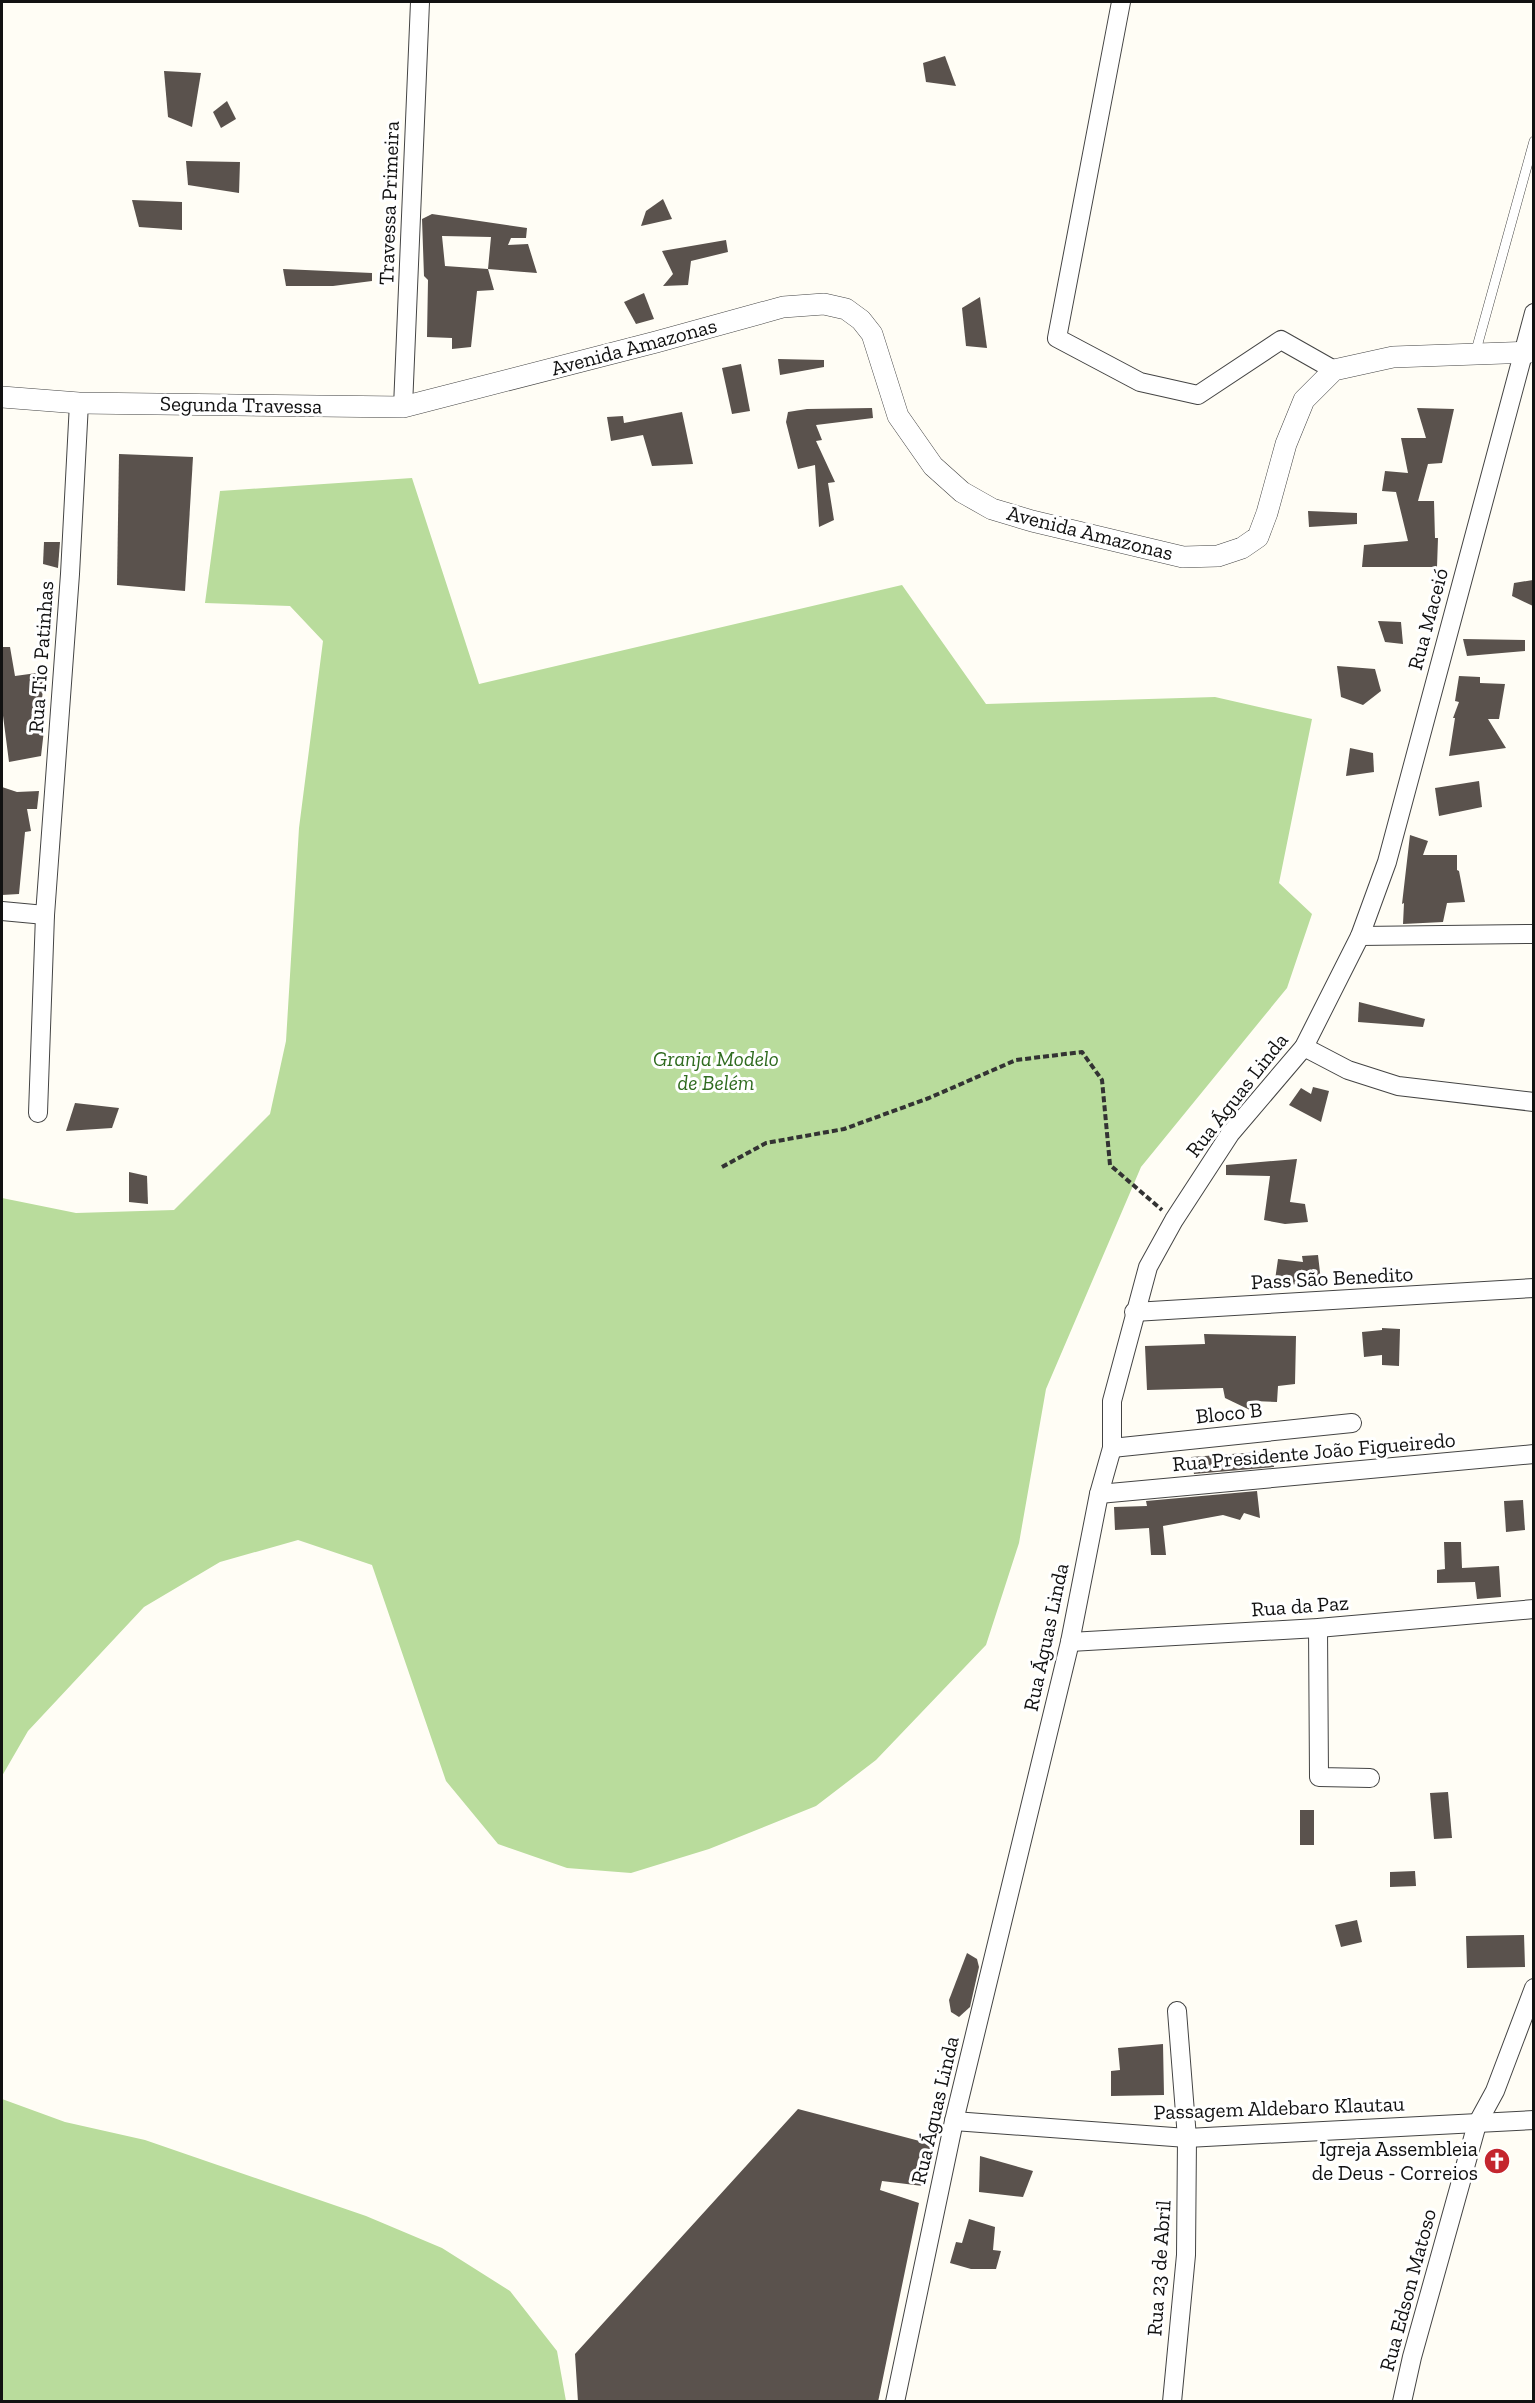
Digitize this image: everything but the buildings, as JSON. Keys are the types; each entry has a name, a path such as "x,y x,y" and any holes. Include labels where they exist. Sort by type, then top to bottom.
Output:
{"street":[{"name":"Travessa Primeira","path":"403,407 420,2"},
{"path":"1121,2 1057,338 1140,382 1198,395 1281,340 1334,370 1393,357 1527,352"},
{"name":"Avenida Amazonas","path":"403,407 783,307 824,304 846,309 861,320 872,334 898,416 933,466 962,492 992,508 1032,521 1183,557 1218,556 1242,548 1258,537 1286,444 1304,400 1334,370"},
{"name":"Rua Maceió","path":"1360,936 1387,862 1527,352 1533,313"},
{"name":"Segunda Travessa","path":"2,397 79,403 403,407"},
{"name":"Rua Tio Patinhas","path":"45,915 70,574 79,403"},
{"path":"2,911 45,915 38,1113"},
{"path":"1360,936 1533,934"},
{"name":"Rua Águas Linda","path":"895,2402 954,2121 1070,1642 1099,1494 1112,1448 1112,1401 1134,1312 1148,1267 1174,1220 1230,1134 1304,1047 1360,936"},
{"path":"1304,1047 1348,1070 1398,1086 1533,1102"},
{"name":"Pass São Benedito","path":"1134,1312 1533,1288"},
{"name":"Bloco B","path":"1112,1448 1352,1423"},
{"name":"Rua Presidente João Figueiredo","path":"1099,1494 1533,1454"},
{"name":"Rua da Paz","path":"1070,1642 1318,1628 1533,1609"},
{"path":"1318,1628 1319,1777 1370,1778"},
{"name":"Rua Edson Matoso","path":"1402,2402 1412,2357 1477,2124 1495,2091 1533,1988"},
{"name":"Rua 23 de Abril","path":"1172,2402 1186,2255 1187,2138 1177,2011"},
{"name":"Passagem Aldebaro Klautau","path":"954,2121 1187,2138 1533,2120"}],"lane":[{"path":"1475,354 1533,141"}],"path":[{"path":"722,1167 766,1143 843,1129 929,1098 1016,1060 1082,1052 1102,1080 1110,1165 1174,1220"}],"green space":[{"name":"Granja Modelo de Belém","path":"412,478 479,684 902,585 986,704 1215,697 1312,719 1279,883 1312,914 1287,988 1141,1167 1046,1389 1019,1543 986,1645 876,1760 816,1806 709,1849 631,1873 567,1868 498,1844 446,1781 372,1565 298,1540 220,1562 144,1607 28,1731 2,1776 2,1198 76,1213 174,1210 270,1114 286,1041 299,828 323,641 290,606 205,603 220,491"},
{"path":"2,2099 65,2122 145,2140 366,2216 442,2248 510,2291 557,2351 566,2401 2,2401"}],"place":[{"name":"Igreja Assembleia de Deus - Correios","path":"1497,2161"}]}
